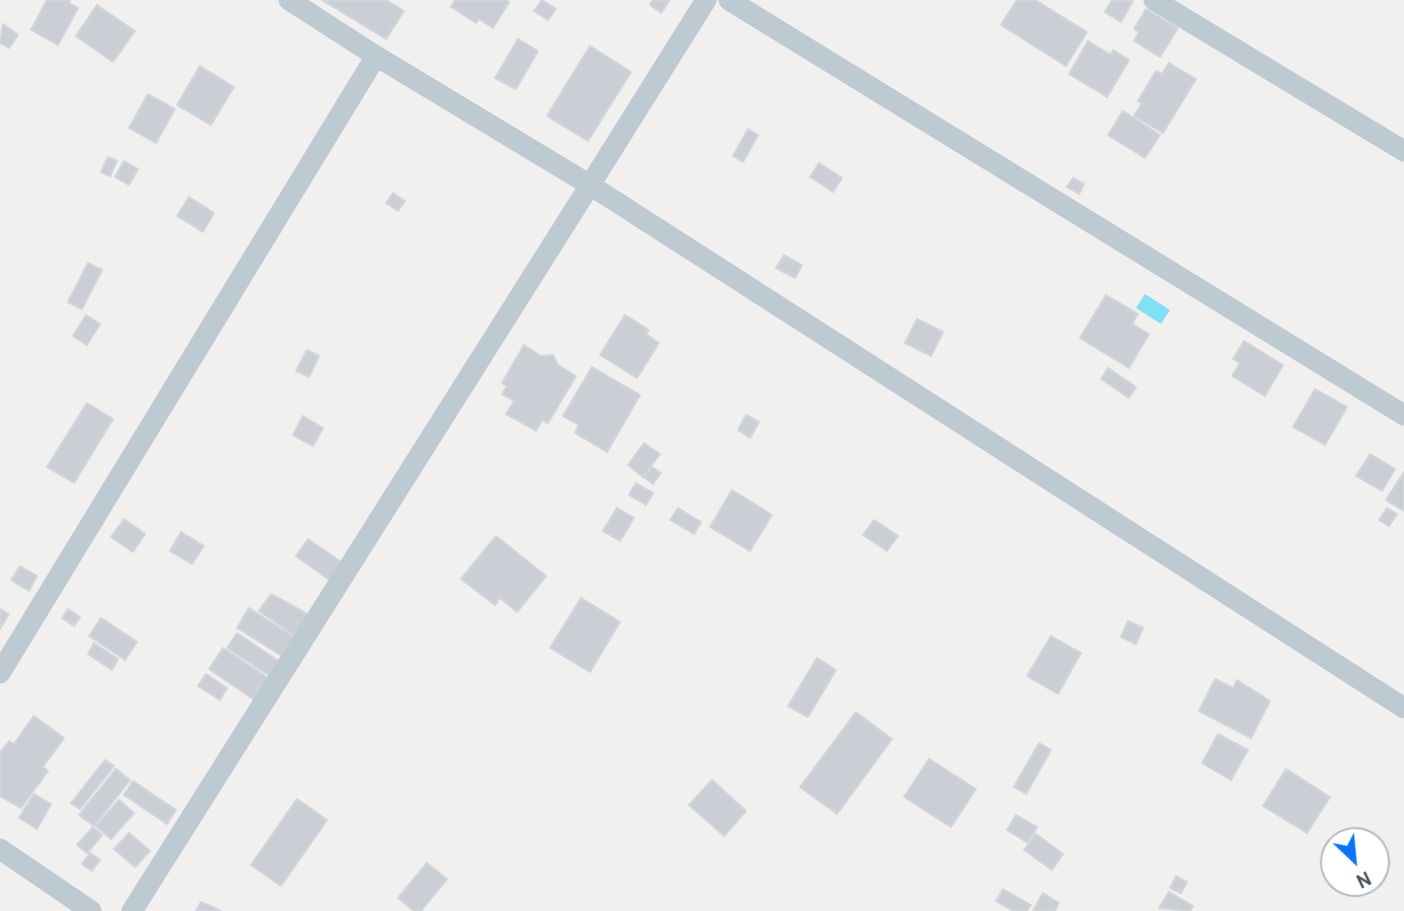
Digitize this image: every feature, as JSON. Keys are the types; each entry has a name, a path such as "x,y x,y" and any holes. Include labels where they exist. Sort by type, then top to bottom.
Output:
{"street":[{"path":"289,0 590,185 1404,708"},
{"path":"132,911 706,0"},
{"path":"729,0 1404,415"},
{"path":"1154,0 1404,151"},
{"path":"0,673 376,55"},
{"path":"0,849 91,911"}],"water":[{"path":"1145,294 1170,310 1161,324 1136,308"}],"building":[{"path":"47,0 70,0 69,3 78,8 58,45 31,30"},
{"path":"322,0 386,0 404,11 386,39"},
{"path":"455,0 509,2 493,28 479,19 476,23 451,7"},
{"path":"542,0 556,9 548,20 534,11"},
{"path":"653,0 670,0 661,13 650,5"},
{"path":"1017,0 1035,0 1087,32 1066,66 1001,25"},
{"path":"1112,0 1133,1 1121,22 1105,12"},
{"path":"97,5 135,31 113,62 76,36"},
{"path":"1146,9 1178,28 1160,57 1134,41 1139,32 1134,29"},
{"path":"3,24 18,35 9,48 0,43"},
{"path":"518,39 538,51 516,89 495,78"},
{"path":"1088,41 1111,55 1113,50 1129,60 1107,97 1069,74"},
{"path":"590,46 631,72 588,141 547,116"},
{"path":"1169,63 1196,79 1163,133 1134,116 1142,103 1138,101 1156,71 1162,74"},
{"path":"200,66 234,87 211,125 177,105"},
{"path":"148,94 175,109 156,143 129,128"},
{"path":"1123,111 1160,135 1145,158 1108,135"},
{"path":"748,129 758,135 743,162 733,156"},
{"path":"108,157 117,161 110,176 101,172"},
{"path":"124,161 138,169 129,185 115,177"},
{"path":"819,163 842,178 833,192 810,177"},
{"path":"1073,178 1084,184 1079,194 1067,187"},
{"path":"393,193 405,201 398,211 386,203"},
{"path":"189,197 214,213 203,232 177,216"},
{"path":"784,255 802,265 795,278 776,268"},
{"path":"88,263 102,270 82,309 68,302"},
{"path":"1106,295 1138,314 1132,324 1149,334 1129,368 1080,338"},
{"path":"86,315 100,324 87,345 73,336"},
{"path":"625,315 649,330 646,334 659,343 637,378 600,355"},
{"path":"917,319 943,332 931,356 905,343"},
{"path":"1244,341 1283,365 1265,396 1232,376 1240,363 1233,359"},
{"path":"524,345 541,356 553,355 558,365 576,376 548,423 542,420 536,431 506,414 514,401 502,394 507,386 502,383"},
{"path":"307,350 319,356 309,377 296,371"},
{"path":"592,367 640,395 607,452 575,433 579,425 563,416"},
{"path":"1108,368 1136,387 1129,398 1101,379"},
{"path":"1315,389 1347,407 1325,445 1293,427"},
{"path":"87,403 113,419 74,483 47,467"},
{"path":"746,415 759,422 750,438 738,430"},
{"path":"303,416 323,428 313,446 293,435"},
{"path":"644,443 660,454 643,477 628,465"},
{"path":"1370,454 1395,469 1382,491 1356,476"},
{"path":"652,467 661,473 653,484 644,477"},
{"path":"1404,472 1404,511 1386,500"},
{"path":"636,483 653,493 646,505 629,495"},
{"path":"732,490 772,515 750,551 710,527"},
{"path":"617,508 634,518 620,541 603,531"},
{"path":"678,508 701,522 694,534 670,520"},
{"path":"1387,508 1397,514 1389,526 1379,520"},
{"path":"124,519 145,534 133,552 111,537"},
{"path":"874,520 898,536 887,551 863,535"},
{"path":"181,532 204,546 192,564 170,551"},
{"path":"496,536 546,576 517,612 500,598 495,605 461,579"},
{"path":"308,539 344,564 331,581 296,556"},
{"path":"20,566 37,576 29,591 11,580"},
{"path":"271,594 309,615 294,635 259,611"},
{"path":"581,598 620,622 590,672 550,648"},
{"path":"249,608 294,637 282,656 237,628"},
{"path":"0,609 9,614 0,629"},
{"path":"68,609 80,617 74,626 62,618"},
{"path":"101,618 137,642 125,660 89,636"},
{"path":"1128,621 1143,628 1136,644 1121,637"},
{"path":"237,633 280,662 270,676 227,648"},
{"path":"1051,636 1081,653 1058,694 1027,676"},
{"path":"94,643 118,659 112,670 88,654"},
{"path":"223,648 268,678 253,699 209,669"},
{"path":"817,658 836,670 808,717 788,706"},
{"path":"206,674 227,688 220,700 198,686"},
{"path":"1215,679 1233,688 1237,680 1270,701 1251,738 1199,711"},
{"path":"856,712 892,739 837,814 800,787"},
{"path":"34,716 64,738 43,767 48,771 21,808 0,796 0,753 9,741 14,744"},
{"path":"1218,734 1248,750 1231,780 1202,763"},
{"path":"1039,743 1051,750 1026,794 1014,787"},
{"path":"929,759 976,789 951,827 904,797"},
{"path":"105,760 114,766 80,809 71,803"},
{"path":"116,769 130,780 94,826 79,815"},
{"path":"1286,769 1330,797 1307,833 1263,806"},
{"path":"712,780 746,811 724,836 689,805"},
{"path":"133,781 176,810 167,824 124,795"},
{"path":"34,794 51,804 37,829 19,818"},
{"path":"297,799 327,820 281,886 251,865"},
{"path":"119,800 134,813 111,839 96,826"},
{"path":"1016,815 1037,827 1028,843 1007,830"},
{"path":"93,827 102,835 87,853 77,845"},
{"path":"129,833 150,851 135,867 114,849"},
{"path":"1036,834 1063,854 1052,870 1024,850"},
{"path":"90,853 100,860 92,871 82,864"},
{"path":"427,863 447,879 421,911 414,911 398,898"},
{"path":"1176,876 1187,882 1181,893 1170,888"},
{"path":"1003,889 1031,905 1027,911 1013,911 996,901"},
{"path":"1169,892 1193,906 1190,911 1159,908"},
{"path":"1043,893 1059,903 1055,911 1033,911"},
{"path":"201,902 221,911 196,911"}]}
